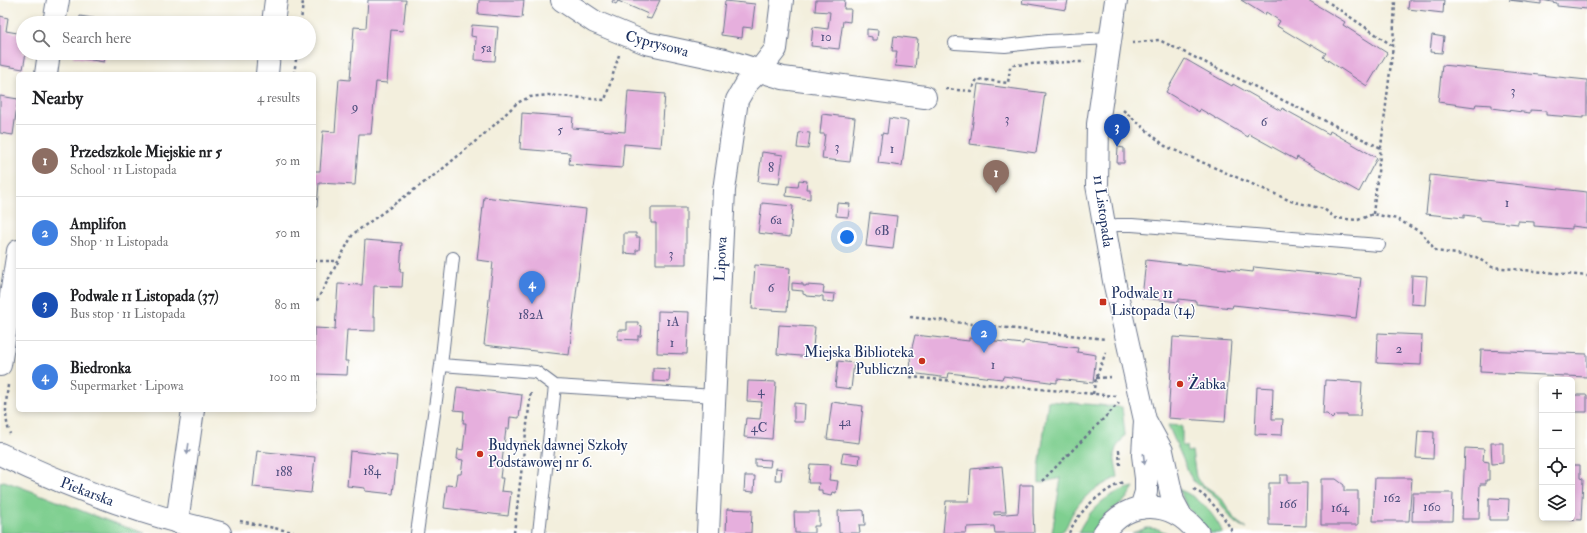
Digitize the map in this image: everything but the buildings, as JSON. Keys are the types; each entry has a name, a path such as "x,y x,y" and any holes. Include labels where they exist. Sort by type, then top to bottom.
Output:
{"street":[{"path":"55,16 58,0"},
{"path":"274,16 276,0"},
{"name":"Cyprysowa","path":"562,0 595,22 625,36 646,43 725,60 783,78 925,97"},
{"name":"Lipowa","path":"708,533 716,396 724,190 731,136 737,100 746,83 759,71 776,49 782,0"},
{"name":"11 Listopada","path":"1116,0 1118,41 1098,124 1097,185 1103,228 1145,420 1143,454 1146,492 1142,508"},
{"path":"46,72 49,60"},
{"path":"267,72 268,60"},
{"path":"0,365 16,264"},
{"path":"177,522 193,412"},
{"name":"11 Listopada","path":"1145,420 1162,451 1173,501 1181,516"},
{"name":"Piekarska","path":"0,454 97,496 177,522 220,533"},
{"path":"1104,533 1119,517 1130,511 1155,507 1169,510 1181,516 1198,533"}],"lane":[{"path":"955,43 1005,46 1048,41 1118,41"},
{"path":"1103,228 1132,225 1379,245"},
{"path":"417,533 441,365 453,258"},
{"path":"441,365 536,372 555,386 716,396"},
{"path":"539,533 555,386"}],"path":[{"path":"302,16 303,0"},
{"path":"1325,0 1393,46"},
{"path":"1373,214 1393,46 1395,0"},
{"path":"316,302 353,234 440,171 489,130 517,103 530,97 548,95 605,100 625,36"},
{"path":"1118,41 1159,40 1381,148"},
{"path":"294,72 296,60"},
{"path":"945,89 971,91 977,79 1008,83 1010,68 1013,65 1078,62"},
{"path":"1122,109 1165,146 1291,201 1324,208 1335,218 1358,220 1373,214 1398,219 1422,233 1436,251 1476,257 1492,268 1587,276"},
{"path":"316,261 338,261"},
{"path":"910,317 1112,340"},
{"path":"1093,394 1096,378 1109,346"},
{"path":"514,533 533,372"},
{"path":"910,376 1119,396"},
{"path":"1096,378 1114,377"},
{"path":"1042,480 1119,402"},
{"path":"239,521 298,533"}],"green space":[{"path":"1048,401 1122,407 1125,435 1116,448 1114,455 1118,477 1099,487 1088,495 1078,505 1064,530 1055,533 1052,533 1061,478 1039,483 1039,469"},
{"path":"1168,425 1182,426 1182,446 1186,446 1187,452 1192,451 1196,477 1199,482 1222,499 1235,520 1247,529 1234,522 1218,500 1192,480"},
{"path":"4,481 145,533 0,533 0,482"},
{"path":"1134,487 1126,499 1104,516 1091,533 1078,533 1082,524 1100,503 1116,493"},
{"path":"1178,489 1193,496 1205,506 1223,533 1210,533 1188,508"},
{"path":"1147,528 1158,529 1167,533 1132,533"}],"place":[{"name":"Podwale 11 Listopada (37)","path":"1117,147"},
{"name":"Przedszkole Miejskie nr 5","path":"996,193"},
{"name":"Podwale 11 Listopada (14)","path":"1103,302"},
{"name":"Biedronka","path":"532,304"},
{"name":"Amplifon","path":"984,353"},
{"name":"Miejska Biblioteka Publiczna","path":"922,361"},
{"name":"Żabka","path":"1180,384"},
{"name":"Budynek dawnej Szkoły Podstawowej nr 6.","path":"480,454"}]}
